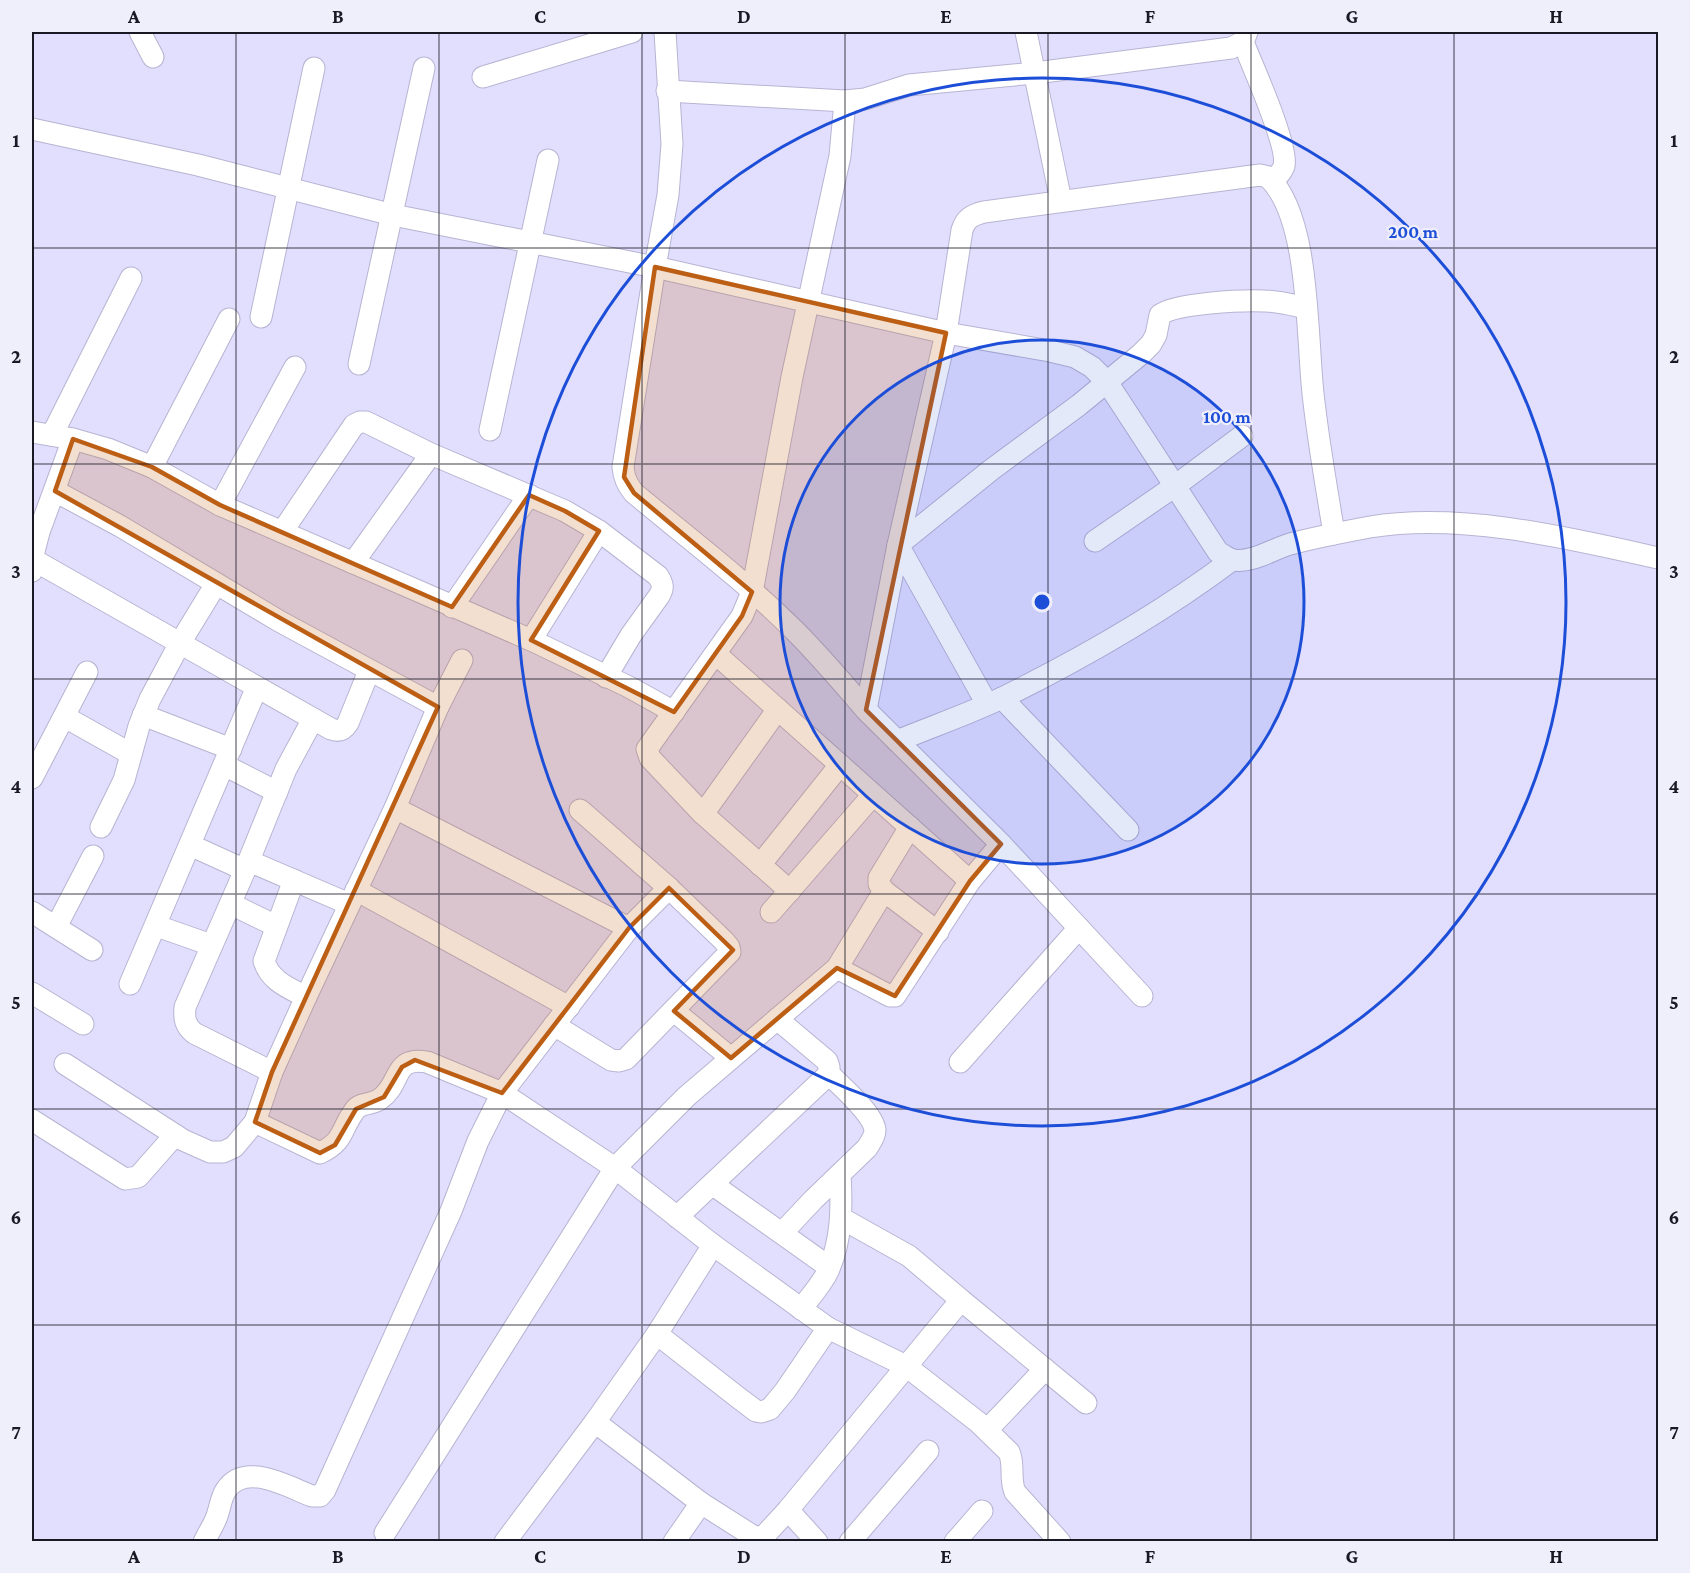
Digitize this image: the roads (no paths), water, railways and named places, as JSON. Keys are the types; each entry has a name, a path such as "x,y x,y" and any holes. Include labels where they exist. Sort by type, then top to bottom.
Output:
{"street":[{"path":"140,32 153,57"},
{"path":"483,77 632,32"},
{"path":"665,32 672,144 668,195 623,467 627,485 802,638 866,710 1001,844 1142,996"},
{"path":"1028,34 1061,201"},
{"path":"667,91 845,101 865,99 909,85 1035,73 1232,48 1245,37 1284,159 1281,173 1273,181"},
{"path":"261,317 314,68"},
{"path":"359,364 424,68"},
{"path":"789,891 703,814 648,754 647,749 742,616 752,592 808,300 840,156 845,101"},
{"path":"32,129 198,165 393,215 655,267 946,333 1075,357 1092,367 1107,382 1218,552 1232,560 1245,560 1288,545 1386,525 1442,524 1489,527 1549,536 1659,558"},
{"path":"490,430 548,160"},
{"path":"866,710 898,544 946,333 962,230 965,222 972,215 1260,175 1273,181 1292,217 1304,279 1313,401 1334,534"},
{"path":"32,571 32,559 39,532 55,491 63,437 131,278"},
{"path":"898,544 991,470 1071,412 1151,344 1156,335 1160,315 1166,311 1207,304 1266,301 1306,308"},
{"path":"152,467 229,319"},
{"path":"220,505 295,367"},
{"path":"282,532 354,425 366,422 431,454 565,511 599,531 658,576 663,590 631,635 606,676"},
{"path":"32,432 63,437 108,449 152,467 220,505 531,640 674,712"},
{"path":"1095,541 1242,436"},
{"path":"353,563 431,454"},
{"path":"55,491 120,526 216,584 369,671 438,706"},
{"path":"452,607 529,495"},
{"path":"531,640 599,531"},
{"path":"898,544 994,701 1128,830"},
{"path":"32,559 331,729 338,731 345,729 369,671"},
{"path":"897,741 994,701 1122,634 1159,613 1232,560"},
{"path":"101,827 124,780 143,716 180,643 216,584"},
{"path":"716,654 970,881"},
{"path":"65,1064 175,1135 210,1152 223,1152 234,1147 255,1122 272,1072 394,808 438,706 462,660"},
{"path":"32,778 87,672"},
{"path":"130,984 157,926 206,802 228,757 257,687"},
{"path":"703,814 778,709"},
{"path":"143,716 228,757 277,792"},
{"path":"65,717 131,754"},
{"path":"272,1072 194,1033 187,1026 184,1017 185,1007 231,904 286,769 313,719"},
{"path":"760,865 840,765"},
{"path":"771,912 873,795"},
{"path":"394,808 629,928"},
{"path":"554,1025 611,1060 626,1059 730,952 729,946 669,888 580,810"},
{"path":"910,827 879,878 879,884 884,891 938,932"},
{"path":"837,968 890,996 896,996 970,881 1001,844"},
{"path":"190,845 247,866 353,897 569,1007"},
{"path":"56,927 93,856"},
{"path":"294,880 264,961 266,969 273,978 306,998"},
{"path":"204,1542 216,1519 226,1489 249,1475 261,1477 312,1496 320,1496 325,1491 451,1211 478,1141 502,1093 629,928 669,888"},
{"path":"385,1533 615,1168 687,1096 837,968 884,891"},
{"path":"231,904 276,926"},
{"path":"32,912 92,950"},
{"path":"157,926 211,945"},
{"path":"960,1062 1079,928"},
{"path":"32,993 83,1024"},
{"path":"674,1011 731,1058"},
{"path":"677,1217 829,1074 830,1067 827,1061 777,1019"},
{"path":"255,1122 320,1153 335,1145 356,1109 377,1102 384,1097 402,1067 415,1060 427,1062 502,1093 615,1168 713,1245 828,1328 906,1366 987,1430 1009,1452 1012,1459 1011,1483 1015,1492 1060,1542"},
{"path":"782,1233 867,1148 873,1138 875,1130 868,1116 829,1074"},
{"path":"32,1120 125,1179 138,1177 175,1135"},
{"path":"801,1309 829,1267 837,1244 841,1218 840,1174"},
{"path":"712,1184 829,1267"},
{"path":"841,1218 909,1256 1086,1403"},
{"path":"505,1542 595,1422 657,1334 713,1245"},
{"path":"595,1422 701,1503 756,1538 765,1535 961,1300"},
{"path":"657,1334 740,1400 761,1412 770,1409 785,1391 828,1328"},
{"path":"987,1430 1045,1369"},
{"path":"850,1542 928,1451"},
{"path":"674,1542 701,1503"},
{"path":"788,1510 817,1542"},
{"path":"955,1542 982,1510"}]}
